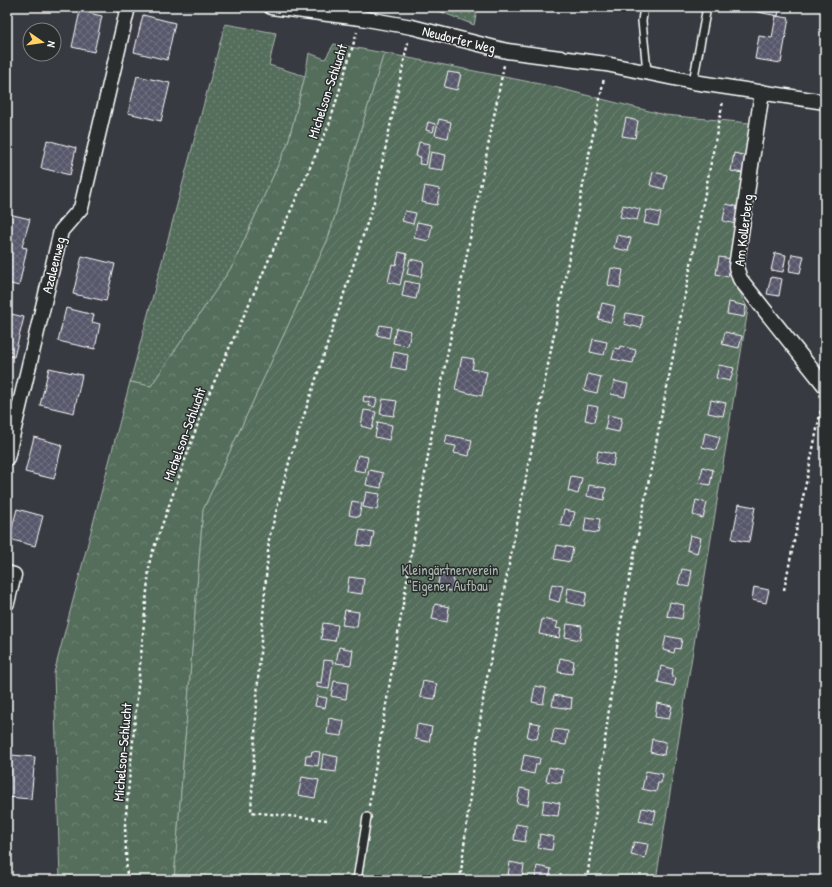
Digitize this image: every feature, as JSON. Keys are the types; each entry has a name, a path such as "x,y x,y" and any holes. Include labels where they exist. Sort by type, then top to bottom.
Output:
{"street":[{"name":"Azaleenweg","path":"7,458 61,231 81,208 128,7"},
{"name":"Neudorfer Weg","path":"272,7 361,18 412,27 507,51 606,64 693,82 825,102"},
{"name":"Am Kollerberg","path":"762,92 736,267 740,279 824,393"},
{"path":"7,573 14,575 7,603"}],"lane":[{"path":"644,7 642,21 647,72"},
{"path":"693,82 707,7"},
{"path":"357,880 367,817"}],"path":[{"name":"Michelson-Schlucht","path":"127,880 125,825 150,559 207,398 329,125 361,18"},
{"path":"327,820 251,812 258,680 269,539 291,455 374,202 412,27"},
{"path":"367,817 432,432 507,51"},
{"path":"460,880 484,693 606,64"},
{"path":"587,880 619,632 726,87"},
{"path":"784,590 824,393"}],"green space":[{"path":"429,7 478,7 474,25"},
{"path":"225,24 276,33 269,65 305,76 288,143 233,265 151,386 130,382"},
{"path":"334,44 384,53 328,239 203,510 174,880 60,880 54,673 130,382 151,386 233,265 288,143 305,76 309,53 325,59"},
{"name":"Kleingärtnerverein \"Eigener Aufbau\"","path":"384,53 550,86 665,115 750,123 731,275 748,309 656,880 174,880 203,510 328,239"},
{"path":"825,715 825,851 819,849 823,724"}],"building":[{"path":"754,7 780,7 778,16 753,11"},
{"path":"80,11 102,16 94,52 72,47"},
{"path":"143,15 175,23 167,60 134,52"},
{"path":"776,16 789,18 781,63 755,59 759,36 772,38"},
{"path":"448,72 461,74 457,90 444,87"},
{"path":"137,76 170,83 161,121 128,113"},
{"path":"626,118 638,121 635,138 622,136"},
{"path":"439,119 451,122 448,138 435,135"},
{"path":"428,122 435,124 433,132 426,130"},
{"path":"47,140 76,148 70,175 41,168"},
{"path":"419,142 430,144 426,165 419,164 421,157 416,156"},
{"path":"431,152 446,155 443,170 428,168"},
{"path":"734,153 747,156 743,173 731,171"},
{"path":"653,172 667,175 664,189 650,185"},
{"path":"425,186 440,189 437,205 422,202"},
{"path":"726,204 739,207 736,224 723,221"},
{"path":"623,205 640,209 637,220 620,217"},
{"path":"647,210 661,213 658,226 644,223"},
{"path":"405,211 416,213 413,224 402,221"},
{"path":"9,214 30,219 22,247 27,248 19,286 7,283 7,222"},
{"path":"417,222 432,225 429,241 414,238"},
{"path":"617,235 631,238 628,251 614,248"},
{"path":"399,252 407,254 400,285 388,282 392,264 396,265"},
{"path":"775,253 786,255 783,272 771,270"},
{"path":"792,254 804,256 800,273 789,271"},
{"path":"82,256 115,264 106,301 73,294"},
{"path":"719,257 732,259 728,277 716,274"},
{"path":"410,259 424,262 421,277 407,274"},
{"path":"611,268 623,270 620,288 608,285"},
{"path":"771,277 782,279 779,296 767,294"},
{"path":"405,281 419,284 416,299 402,296"},
{"path":"729,302 746,306 744,317 727,314"},
{"path":"602,303 615,306 611,322 598,319"},
{"path":"66,308 94,315 92,322 100,324 95,349 58,341"},
{"path":"7,313 24,317 14,357 7,355"},
{"path":"626,313 643,316 641,328 624,324"},
{"path":"380,325 391,327 389,338 377,335"},
{"path":"396,328 411,331 408,346 393,343"},
{"path":"725,332 742,336 739,348 722,344"},
{"path":"593,339 607,342 604,355 590,352"},
{"path":"620,346 636,350 633,363 612,359 615,348 619,349"},
{"path":"394,352 408,355 406,370 391,367"},
{"path":"462,357 474,359 472,369 487,372 482,396 455,390"},
{"path":"719,365 734,368 730,381 716,378"},
{"path":"49,368 82,375 74,413 40,405"},
{"path":"588,374 601,377 597,393 584,390"},
{"path":"614,381 628,384 625,397 611,394"},
{"path":"364,396 377,399 375,407 369,406 370,403 363,401"},
{"path":"383,399 397,401 394,416 380,414"},
{"path":"711,400 726,403 723,416 708,413"},
{"path":"588,405 598,407 594,422 585,420"},
{"path":"364,410 376,412 372,429 361,426"},
{"path":"608,415 622,418 619,432 605,429"},
{"path":"378,422 392,425 389,440 375,437"},
{"path":"705,433 720,437 716,450 702,447"},
{"path":"447,435 472,440 469,456 454,453 456,446 445,444"},
{"path":"34,437 62,445 54,479 25,472"},
{"path":"598,451 615,454 613,466 596,462"},
{"path":"358,455 368,457 365,472 354,470"},
{"path":"703,467 713,470 710,485 699,483"},
{"path":"369,470 383,473 381,488 366,485"},
{"path":"571,476 582,478 578,494 568,491"},
{"path":"589,485 606,488 604,500 587,496"},
{"path":"366,492 380,494 377,510 363,507"},
{"path":"696,500 707,503 703,518 693,515"},
{"path":"352,501 362,503 359,517 349,515"},
{"path":"739,504 755,507 749,542 732,539"},
{"path":"17,509 43,516 35,546 9,539"},
{"path":"564,510 575,512 571,527 560,525"},
{"path":"586,517 600,519 598,533 584,531"},
{"path":"360,530 374,532 371,547 357,545"},
{"path":"690,535 701,538 697,553 687,550"},
{"path":"557,545 573,548 570,562 554,559"},
{"path":"682,569 692,571 689,587 678,584"},
{"path":"440,573 454,576 452,591 437,589"},
{"path":"349,577 364,579 362,594 347,592"},
{"path":"552,584 563,586 559,602 549,599"},
{"path":"754,587 769,590 766,603 752,600"},
{"path":"568,588 587,592 584,606 566,602"},
{"path":"670,602 684,605 682,619 667,616"},
{"path":"435,604 449,607 447,622 432,619"},
{"path":"345,610 359,612 357,627 342,625"},
{"path":"542,619 558,622 556,628 561,629 559,638 539,634"},
{"path":"323,623 338,625 335,641 321,639"},
{"path":"567,624 582,626 580,640 565,637"},
{"path":"666,636 682,639 680,649 675,648 674,653 663,650"},
{"path":"339,647 353,650 351,665 336,663"},
{"path":"560,658 574,661 572,674 558,672"},
{"path":"324,660 333,661 329,689 317,687 317,682 321,683"},
{"path":"661,666 673,669 672,677 676,678 674,686 658,682"},
{"path":"334,681 348,683 346,699 331,696"},
{"path":"423,681 437,684 435,699 420,697"},
{"path":"535,686 546,688 543,704 532,702"},
{"path":"554,695 572,698 571,709 552,706"},
{"path":"317,696 327,698 325,708 315,706"},
{"path":"657,703 672,706 669,719 655,717"},
{"path":"329,718 344,721 342,736 327,734"},
{"path":"530,722 540,724 537,739 527,737"},
{"path":"417,724 432,727 429,742 415,739"},
{"path":"554,729 568,731 566,745 551,743"},
{"path":"652,739 666,742 664,755 650,752"},
{"path":"312,751 320,752 318,766 305,764 306,755 311,756"},
{"path":"323,754 338,757 336,772 321,770"},
{"path":"7,755 11,755 8,784 7,783"},
{"path":"11,755 35,757 31,799 7,797"},
{"path":"524,755 540,758 539,764 536,764 534,774 521,771"},
{"path":"549,767 563,770 561,783 546,781"},
{"path":"646,771 663,774 661,783 658,783 656,792 642,789"},
{"path":"302,777 319,780 315,798 298,795"},
{"path":"520,788 530,790 528,805 517,803"},
{"path":"544,800 560,803 558,816 542,814"},
{"path":"642,808 656,811 653,824 639,821"},
{"path":"516,824 527,826 525,842 514,840"},
{"path":"540,834 554,837 552,850 538,848"},
{"path":"634,842 648,844 645,858 631,855"},
{"path":"510,862 524,865 522,879 508,876"},
{"path":"537,866 551,869 549,880 535,880"}]}
